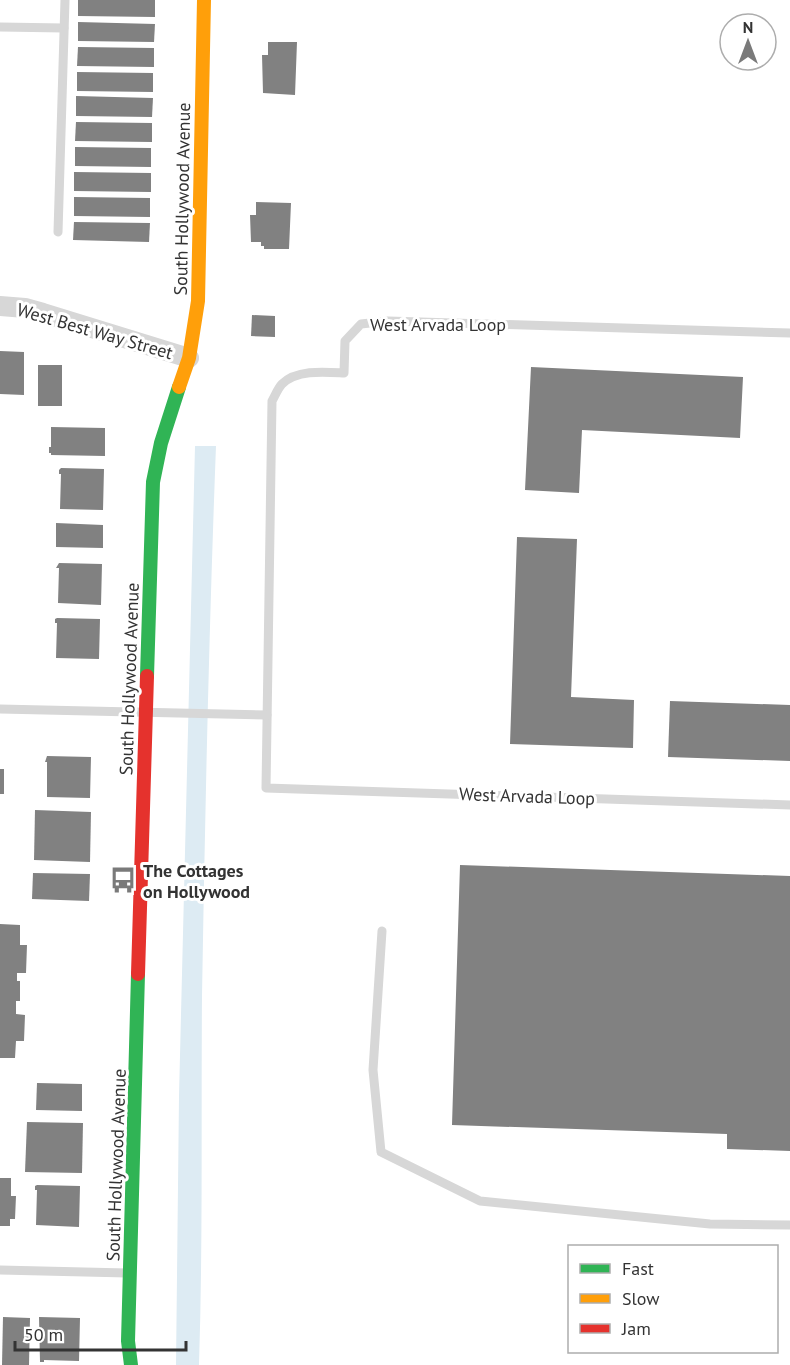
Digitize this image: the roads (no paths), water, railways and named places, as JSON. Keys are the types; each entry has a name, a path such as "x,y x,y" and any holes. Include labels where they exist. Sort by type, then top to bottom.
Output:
{"street":[{"name":"South Hollywood Avenue","path":"131,1365 128,1341 153,482 161,443 189,358 198,301 204,0"},
{"name":"West Best Way Street","path":"0,306 25,308 189,358"}],"lane":[{"path":"58,232 65,0"},
{"path":"0,27 64,28"},
{"name":"West Arvada Loop","path":"790,333 388,321 361,324 345,341 345,373 317,372 297,376 282,383 272,401 266,788 790,805"},
{"path":"0,709 267,715"},
{"path":"382,931 373,1070 381,1152 480,1201 710,1224 790,1225"},
{"path":"0,1270 131,1273"}],"place":[{"name":"The Cottages on Hollywood","path":"123,880"}]}
